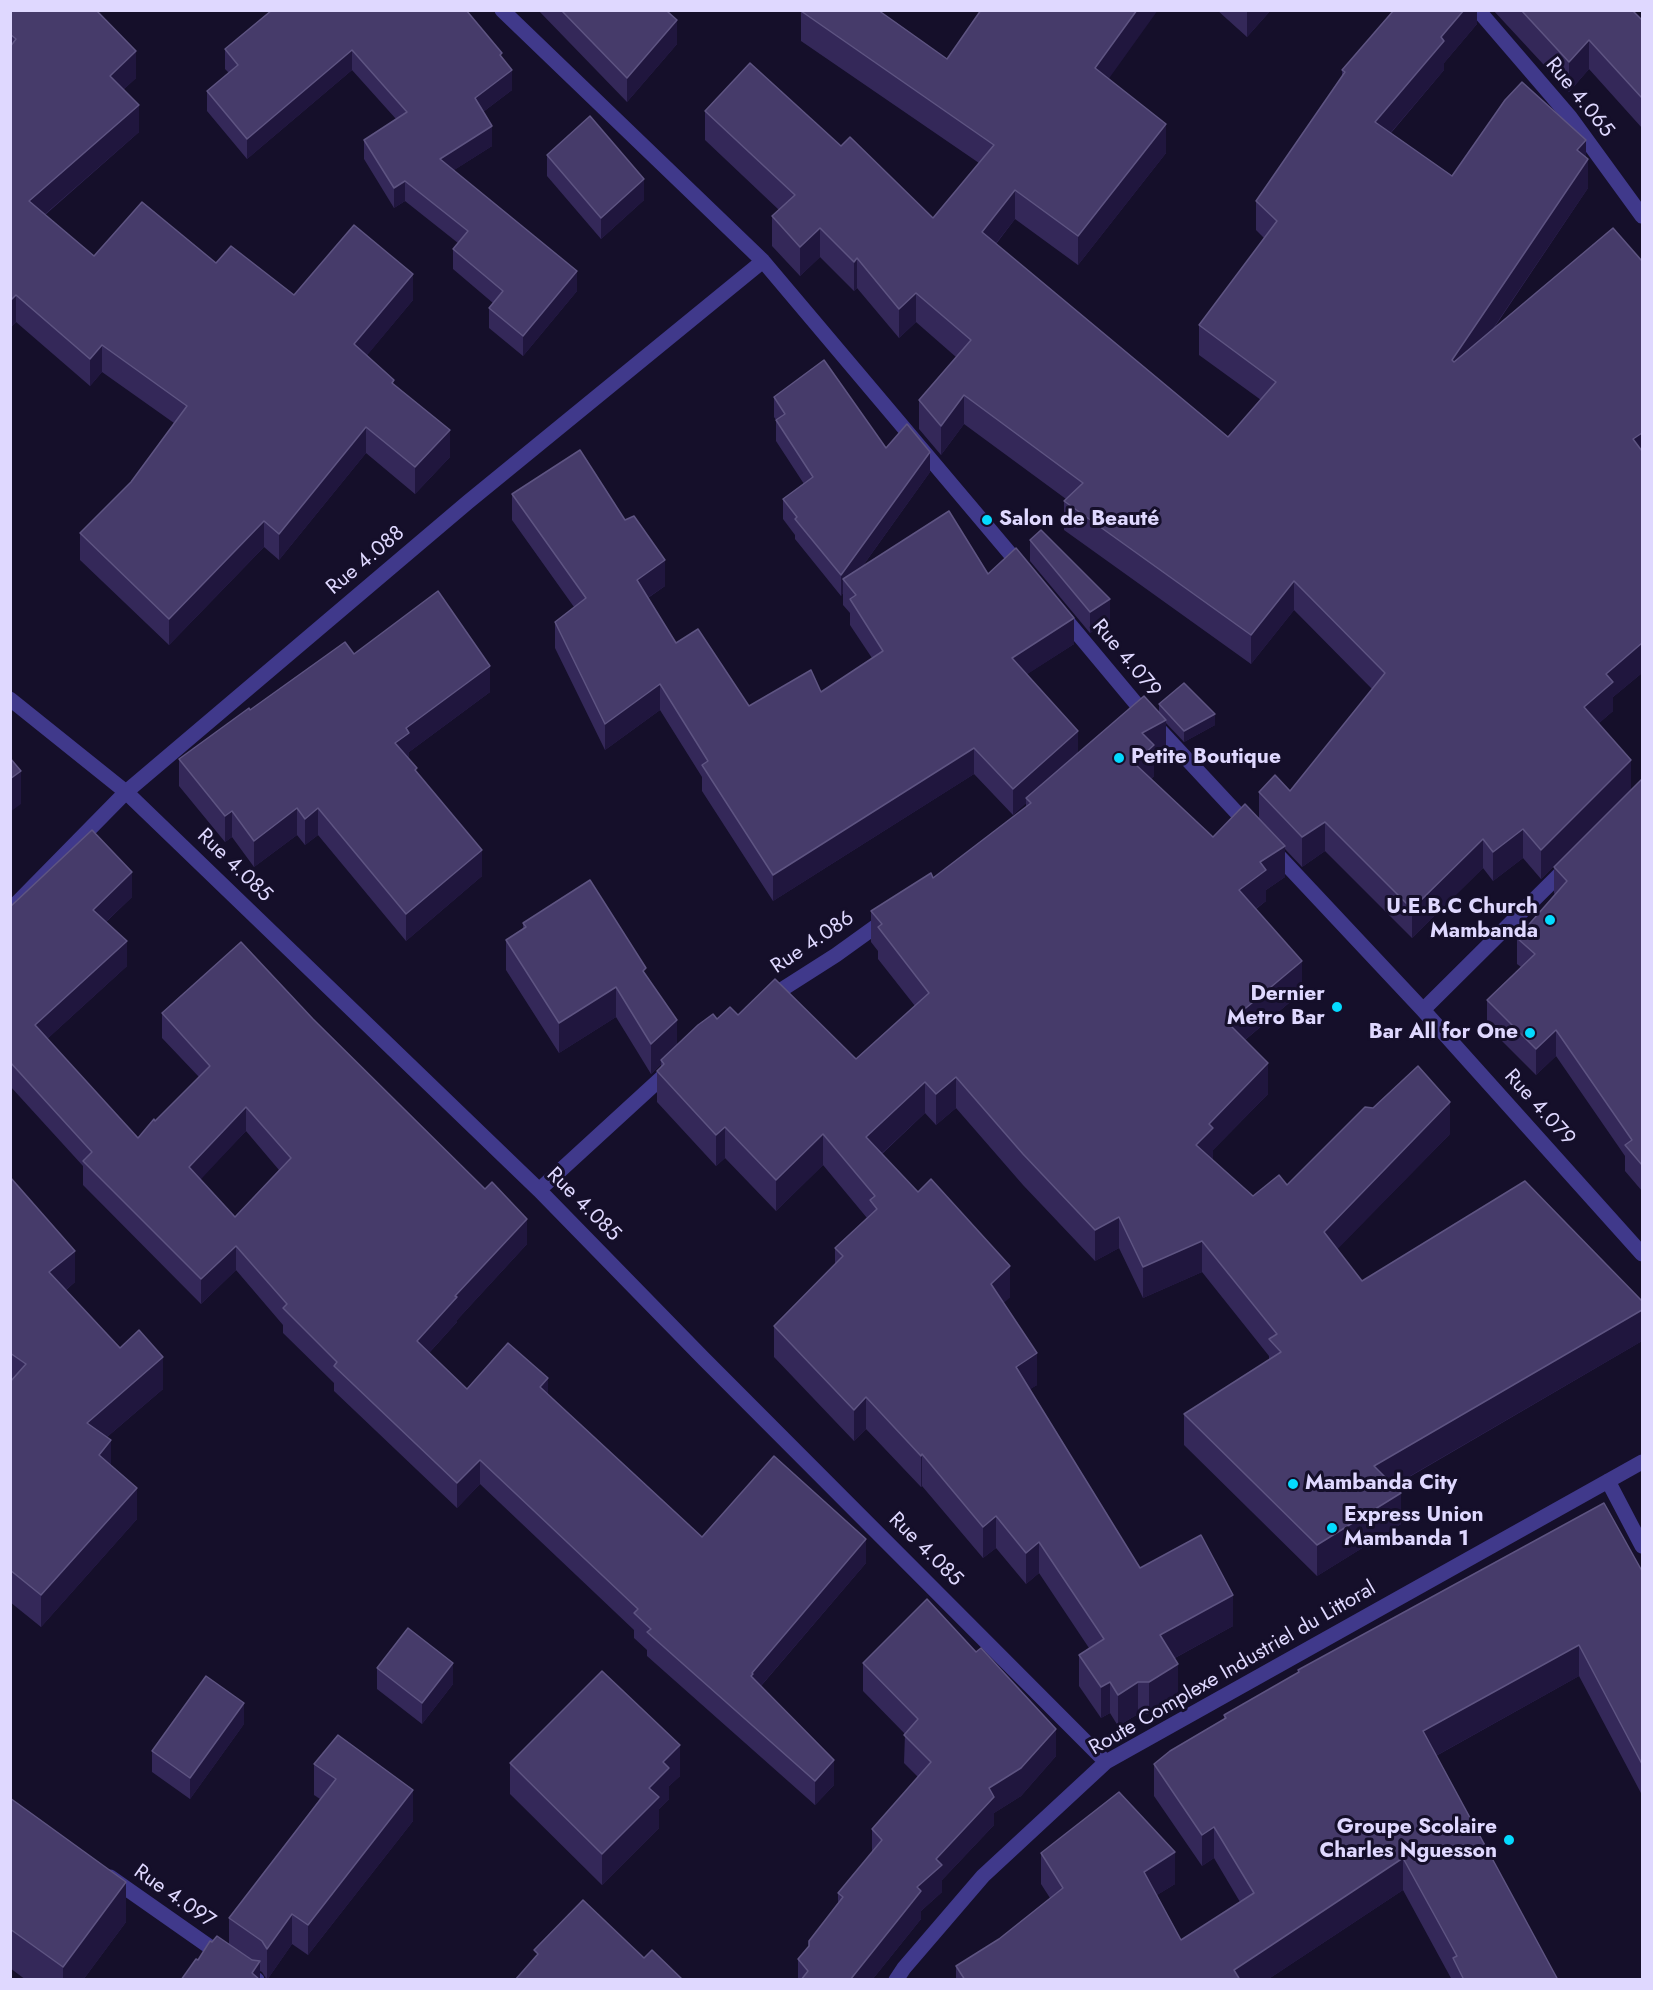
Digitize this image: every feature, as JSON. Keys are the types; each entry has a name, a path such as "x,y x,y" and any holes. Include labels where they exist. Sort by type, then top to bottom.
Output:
{"street":[{"path":"502,10 763,261 1036,583"},
{"name":"Rue 4.065","path":"1479,10 1570,117 1642,216"},
{"name":"Rue 4.088","path":"10,910 126,792 468,502 763,261"},
{"name":"Rue 4.079","path":"1051,602 1139,716 1423,1010 1642,1254"},
{"name":"Rue 4.085","path":"10,699 126,792 539,1190 712,1368 1106,1762"},
{"path":"1423,1010 1575,859"},
{"name":"Rue 4.086","path":"750,1010 836,955 894,914"},
{"path":"539,1190 685,1056"},
{"name":"Route Complexe Industriel du Littoral","path":"904,1976 983,1876 1106,1762 1642,1462"},
{"path":"1608,1481 1642,1546"},
{"name":"Rue 4.097","path":"96,1867 257,1980"}],"building":[{"path":"10,10 96,10 136,51 110,76 139,105 29,201 94,256 142,202 216,263 231,246 294,295 354,225 413,274 354,344 394,380 392,383 450,430 415,467 366,427 279,534 264,521 169,619 80,533 131,482 187,406 102,345 90,359 16,295 10,301 10,47 16,39 10,34"},
{"path":"272,10 466,10 502,53 500,55 512,70 475,98 492,126 440,159 577,271 523,336 489,308 503,291 453,249 468,231 405,181 394,188 364,140 407,112 352,50 247,139 207,91 238,65 225,49"},
{"path":"561,10 669,10 668,12 677,20 627,78"},
{"path":"802,10 878,10 947,59 981,10 1137,10 1095,68 1166,124 1078,236 1015,190 982,232 1228,437 1276,382 1199,325 1277,221 1256,201 1345,72 1342,70 1394,10 1464,10 1441,37 1444,41 1375,122 1452,176 1505,100 1522,82 1586,140 1577,150 1588,159 1452,360 1454,362 1613,228 1642,261 1642,433 1633,439 1642,451 1642,643 1606,674 1613,682 1584,707 1631,760 1541,850 1523,829 1493,852 1483,839 1412,909 1325,822 1302,837 1259,792 1275,775 1290,791 1385,673 1294,581 1251,635 1064,501 1083,483 964,395 941,426 919,400 971,340 916,293 899,309 857,258 854,262 820,228 800,247 772,216 795,195 705,111 750,63 841,146 850,137 933,218 994,145"},
{"path":"1521,10 1632,10 1642,20 1642,98 1589,40 1569,62"},
{"path":"590,116 644,179 601,218 547,155"},
{"path":"824,360 886,448 907,424 930,452 841,575 795,519 797,517 783,499 813,477 776,420 785,414 774,397"},
{"path":"580,450 625,520 634,516 665,560 637,580 676,643 698,629 749,706 811,670 821,692 883,651 850,599 856,595 843,579 949,511 988,574 1016,548 1074,618 1012,658 1078,731 1013,789 974,748 773,875 702,765 708,761 660,684 605,724 555,622 586,598 512,494"},
{"path":"1041,530 1110,599 1090,612 1030,540"},
{"path":"438,591 490,666 406,728 409,733 395,743 482,850 406,914 318,808 305,819 297,808 254,841 232,811 225,816 179,759 345,642 354,654"},
{"path":"1184,683 1215,714 1184,731 1159,704"},
{"path":"1144,696 1166,720 1142,733 1154,745 1134,763 1213,837 1245,804 1285,846 1260,862 1266,870 1239,890 1302,961 1228,1023 1268,1063 1209,1124 1213,1128 1196,1145 1253,1196 1279,1175 1287,1185 1365,1107 1373,1108 1418,1066 1450,1102 1324,1232 1362,1281 1525,1181 1642,1301 1642,1310 1374,1466 1401,1493 1317,1545 1184,1414 1281,1352 1269,1339 1277,1334 1202,1241 1143,1267 1119,1217 1095,1230 1023,1154 956,1077 936,1094 925,1082 866,1137 918,1192 931,1179 1010,1266 991,1284 1037,1353 1016,1367 1140,1568 1201,1535 1233,1595 1160,1635 1178,1664 1149,1682 1138,1682 1118,1695 1110,1682 1101,1687 1079,1655 1104,1639 1039,1542 1026,1553 996,1516 983,1527 922,1454 921,1456 866,1397 854,1410 774,1326 843,1256 835,1248 877,1209 870,1200 875,1196 823,1134 776,1180 725,1127 716,1135 657,1071 664,1064 661,1060 698,1025 713,1014 717,1019 730,1007 738,1015 775,979 856,1059 929,993 878,927 882,924 871,911 931,873 933,878 1031,803 1026,798"},
{"path":"10,758 21,771 10,779"},
{"path":"1642,779 1642,1165 1625,1145 1632,1140 1556,1030 1536,1049 1487,1000 1535,954 1517,938 1567,881 1554,867"},
{"path":"92,830 132,872 93,910 127,941 35,1025 138,1138 154,1119 155,1121 210,1066 162,1013 241,942 313,1019 485,1189 492,1182 527,1219 455,1296 457,1297 417,1341 467,1389 508,1343 548,1378 540,1387 702,1537 774,1456 866,1539 751,1676 834,1760 815,1781 647,1632 651,1629 634,1613 638,1609 480,1460 457,1483 334,1366 337,1362 283,1308 287,1304 236,1246 201,1279 83,1161 92,1152 10,1062 10,907","holes":["246,1107 291,1158 235,1217 189,1167"]},
{"path":"590,880 646,968 643,971 677,1020 651,1044 616,987 559,1023 506,940 526,927 523,923"},
{"path":"10,1177 75,1251 49,1272 120,1348 139,1330 163,1357 87,1423 111,1440 99,1455 137,1488 41,1595 10,1570 10,1382 26,1364 10,1353"},
{"path":"1604,1503 1642,1571 1642,1764 1579,1645 1423,1731 1558,1980 1464,1980 1453,1958 1457,1956 1403,1858 1234,1970 1240,1980 965,1980 956,1966 999,1939 1063,1888 1041,1853 1119,1792 1175,1852 1144,1872 1181,1940 1254,1893 1214,1827 1202,1835 1154,1764 1170,1751 1226,1718 1224,1715 1299,1672 1298,1670"},
{"path":"927,1599 976,1652 981,1648 1056,1729 1021,1768 989,1788 994,1797 936,1859 942,1865 917,1887 921,1891 850,1980 801,1980 808,1971 798,1959 843,1897 838,1893 882,1840 872,1829 931,1762 904,1735 918,1719 863,1663"},
{"path":"408,1628 453,1663 422,1703 377,1668"},
{"path":"602,1671 680,1745 663,1762 669,1768 649,1788 659,1797 602,1854 510,1763"},
{"path":"206,1676 244,1703 190,1778 152,1751"},
{"path":"338,1735 413,1790 308,1925 292,1914 267,1949 262,1941 229,1918 336,1779 314,1764"},
{"path":"10,1798 126,1882 63,1967 10,1929"},
{"path":"583,1900 644,1958 652,1950 683,1980 515,1980 538,1954 534,1950"},
{"path":"217,1936 252,1960 260,1961 252,1973 260,1980 181,1980 210,1941 212,1942"}],"place":[{"name":"Salon de Beauté","path":"987,520"},
{"name":"Petite Boutique","path":"1119,758"},
{"name":"U.E.B.C Church Mambanda","path":"1550,920"},
{"name":"Dernier Metro Bar","path":"1337,1007"},
{"name":"Bar All for One","path":"1530,1033"},
{"name":"Mambanda City","path":"1293,1484"},
{"name":"Express Union Mambanda 1","path":"1332,1528"},
{"name":"Groupe Scolaire Charles Nguesson","path":"1509,1840"}]}
